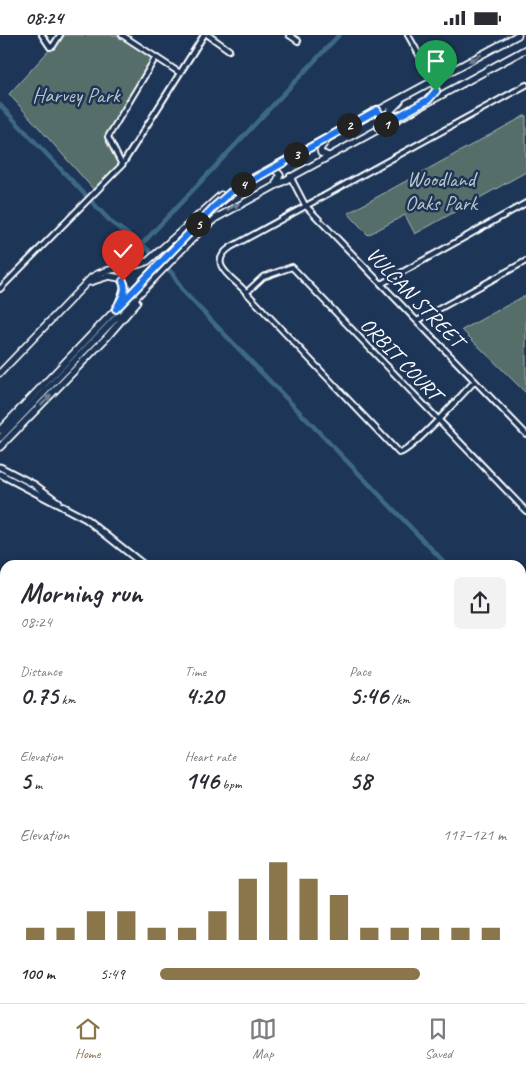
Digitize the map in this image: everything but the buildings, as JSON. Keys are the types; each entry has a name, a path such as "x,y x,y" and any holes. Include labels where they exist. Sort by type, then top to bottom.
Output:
{"main road":[{"path":"168,260 219,202 254,178 518,35"},
{"path":"0,430 168,260 216,218 428,100 526,49"},
{"path":"428,100 436,91 433,80"},
{"path":"399,116 391,115 391,108 418,88"},
{"path":"377,110 383,119 379,127"},
{"path":"328,156 321,153 321,146 338,131"},
{"path":"273,167 280,175 275,184"},
{"path":"0,373 92,277 106,270 133,267 148,261 221,195 244,180 254,178"},
{"path":"0,438 116,309 158,270"},
{"path":"0,447 114,329 158,270"},
{"path":"84,286 104,276 120,278 124,283 125,289 116,309"},
{"path":"0,467 35,485 66,508"},
{"path":"0,473 93,524 138,560"}],"street":[{"path":"42,35 50,47 60,35"},
{"path":"122,35 180,73"},
{"path":"0,289 122,165 206,35 230,50"},
{"path":"289,35 298,41"},
{"path":"408,35 433,80"},
{"path":"122,165 108,137 156,57"},
{"path":"475,381 439,419 402,453 398,453 245,291 226,275 221,266 220,258 224,252 305,205 526,85"},
{"name":"VULCAN STREET","path":"290,176 305,205 526,434"},
{"path":"381,284 526,203"},
{"path":"417,321 526,261"},
{"name":"ORBIT COURT","path":"245,291 263,277 292,267 526,511"}],"green space":[{"name":"Harvey Park","path":"60,35 122,35 156,57 108,137 122,165 94,190 9,94 53,46"},
{"name":"Woodland Oaks Park","path":"526,115 526,172 415,234 405,215 368,235 348,213"},
{"path":"526,295 526,393 462,330"}],"waterway":[{"path":"142,244 339,35"},
{"path":"0,105 112,223 142,244 172,273 183,291 442,560"}],"route":[{"path":"123,281 125,286 123,297 116,309 215,206 238,187 377,110 383,119 379,127 428,100 436,91"}]}
